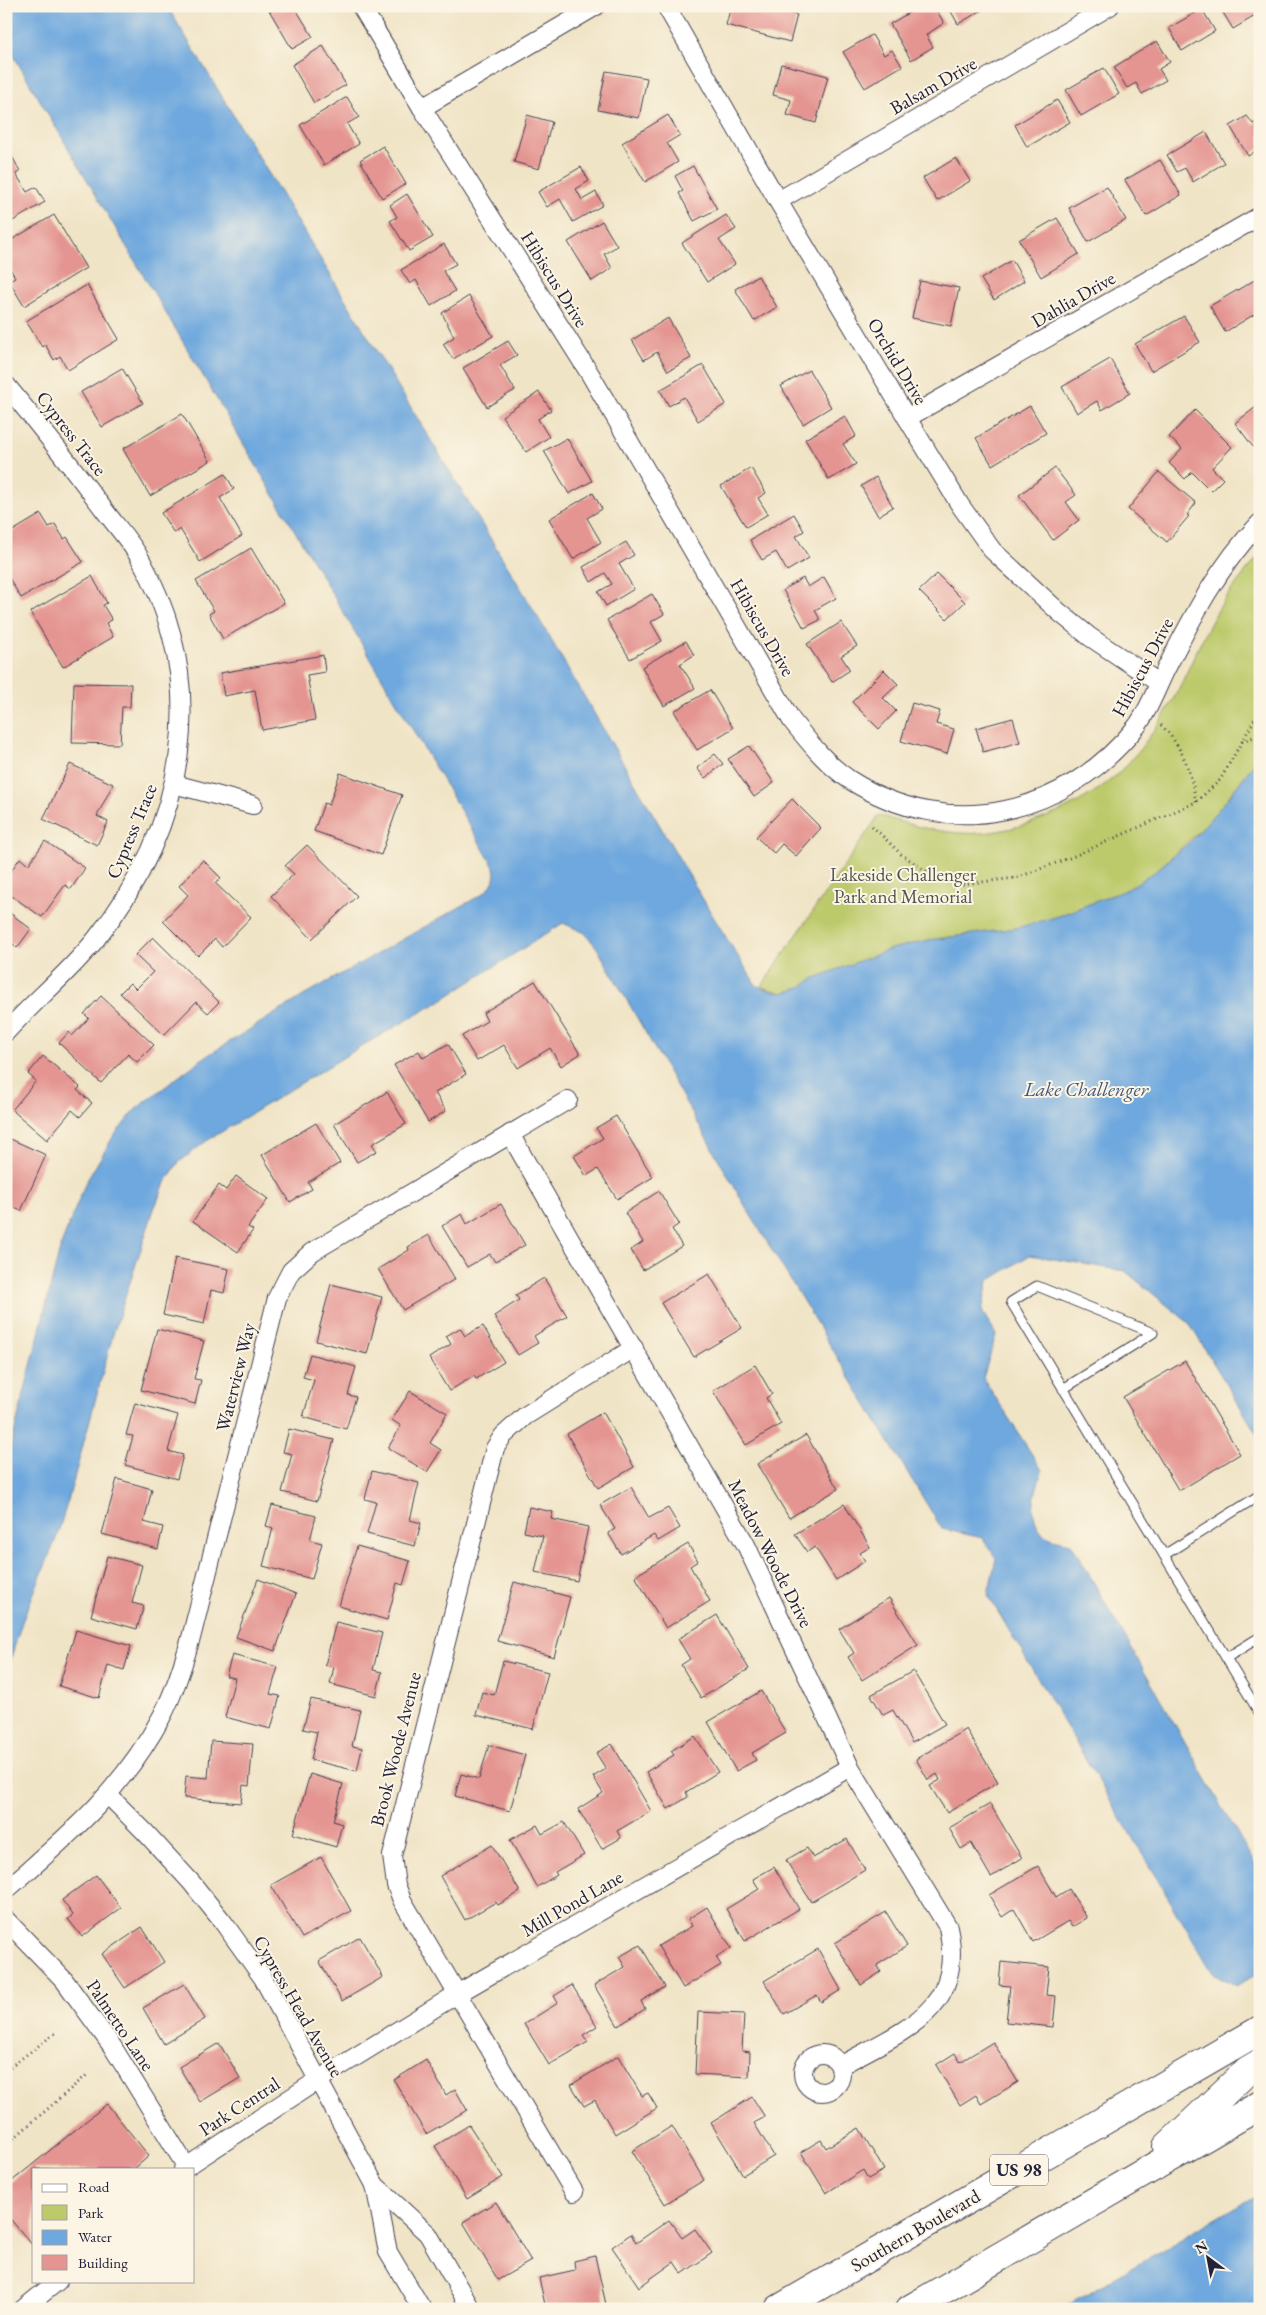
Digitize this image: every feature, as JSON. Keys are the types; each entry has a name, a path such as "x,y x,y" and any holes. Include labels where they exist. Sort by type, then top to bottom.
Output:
{"highway":[{"name":"Southern Boulevard","path":"778,2309 1260,2030"},
{"path":"1133,2179 1248,2070 1260,2063"},
{"path":"910,2309 1260,2105"}],"street":[{"name":"Hibiscus Drive","path":"361,6 422,108 590,374 792,720 817,752 849,780 886,799 928,812 958,815 993,814 1049,796 1077,781 1111,756 1138,724 1192,619 1216,578 1260,523"},
{"path":"422,108 596,6"},
{"name":"Orchid Drive","path":"666,6 778,201 907,418 960,505 992,550 1059,612 1090,637 1159,683"},
{"name":"Balsam Drive","path":"778,201 1110,6"},
{"name":"Dahlia Drive","path":"907,418 1260,216"},
{"name":"Cypress Trace","path":"6,385 70,464 140,558 157,591 175,644 183,700 182,738 174,784 164,819 123,901 96,939 66,973 31,1004 6,1032"},
{"path":"174,784 253,805"},
{"name":"Waterview Way","path":"6,1890 84,1821 108,1795 138,1757 176,1686 194,1628 277,1298 283,1284 301,1261 312,1252 568,1100"},
{"name":"Meadow Woode Drive","path":"510,1134 746,1544 850,1767 948,1927 952,1945 952,1967 938,2002 916,2022 840,2066"},
{"name":"Brook Woode Avenue","path":"574,2192 402,1900 396,1885 392,1856 490,1464 499,1442 513,1425 634,1348"},
{"name":"Mill Pond Lane","path":"318,2080 457,1994 850,1767"},
{"name":"Cypress Head Avenue","path":"108,1795 191,1882 224,1922 263,1978 375,2185 388,2252 422,2309"},
{"name":"Palmetto Lane","path":"6,1920 64,1980 112,2046 184,2168"},
{"name":"Park Central","path":"184,2168 318,2080"},
{"name":"Cypress Head Avenue","path":"375,2185 428,2234 471,2309"},
{"path":"23,2309 57,2282"}],"lane":[{"path":"1063,1389 1153,1333 1037,1286 1011,1302 1063,1389 1260,1714"},
{"path":"1164,1555 1260,1495"},
{"path":"1226,1658 1260,1637"}],"path":[{"path":"1146,710 1168,731 1184,756 1192,778 1196,802"},
{"path":"872,826 901,854 933,876 963,884 1016,878 1072,857 1196,802 1220,780 1260,710"},
{"path":"1242,741 1260,735"},
{"path":"6,2070 57,2032"},
{"path":"6,2145 88,2074"}],"green space":[{"name":"Lakeside Challenger Park and Memorial","path":"1260,554 1260,756 1210,821 1156,871 1128,889 1056,917 1016,928 929,940 891,949 815,978 799,988 783,993 761,987 879,815 939,831 980,833 1000,831 1021,826 1061,811 1098,790 1113,778 1141,748 1165,714 1214,617 1227,596"}],"water":[{"name":"Lake Challenger","path":"6,6 167,6 526,597 714,918 756,985 783,993 799,988 815,978 891,949 929,940 1016,928 1056,917 1128,889 1156,871 1192,840 1228,798 1260,756 1260,1439 1189,1323 1125,1271 1030,1255 988,1281 982,1311 996,1335 983,1378 1042,1470 1035,1495 1035,1520 1039,1528 1048,1537 1071,1543 1260,1873 1260,1972 1237,1986 1213,1973 988,1595 996,1558 983,1538 942,1529 747,1209 597,948 585,933 563,923 437,1003 367,1043 205,1142 178,1163 165,1183 154,1209 114,1331 56,1539 22,1622 6,1674 6,1466 61,1245 85,1184 113,1137 136,1109 202,1059 313,990 481,895 488,890 495,872 494,867 6,43"},
{"path":"1260,2193 1260,2304 1251,2309 1061,2309"}],"building":[{"path":"276,6 294,6 313,37 292,49 269,10"},
{"path":"731,6 786,6 785,11 797,15 790,42 726,25"},
{"path":"920,6 934,6 944,23 926,35 933,47 911,60 890,24"},
{"path":"948,6 989,6 958,24"},
{"path":"1219,6 1260,6 1260,13 1233,29"},
{"path":"1202,9 1215,31 1182,51 1169,28"},
{"path":"872,35 884,55 892,50 902,66 865,88 843,52"},
{"path":"1157,41 1170,62 1159,69 1166,80 1142,94 1136,83 1127,88 1114,67"},
{"path":"323,46 346,85 314,103 292,65"},
{"path":"781,64 828,76 816,123 787,115 791,100 773,95"},
{"path":"1104,68 1119,94 1081,116 1066,90"},
{"path":"606,71 647,78 639,118 598,110"},
{"path":"347,97 359,117 347,124 359,144 324,165 300,125"},
{"path":"1057,100 1070,122 1027,147 1015,125"},
{"path":"527,115 552,122 539,169 514,162"},
{"path":"668,115 680,135 667,143 678,162 645,182 622,143"},
{"path":"1247,116 1253,124 1260,120 1260,148 1248,156 1230,126"},
{"path":"1206,132 1224,163 1193,182 1185,168 1177,172 1167,155"},
{"path":"383,146 406,184 382,198 360,160"},
{"path":"9,151 20,171 16,174 27,192 36,187 45,202 6,225 6,153"},
{"path":"956,158 970,181 937,201 923,178"},
{"path":"1160,160 1181,195 1146,216 1125,180"},
{"path":"693,166 717,209 694,221 679,193 683,191 675,176"},
{"path":"581,167 589,181 576,189 582,200 596,192 603,205 573,222 560,199 547,207 538,192"},
{"path":"1107,187 1126,220 1088,242 1069,208"},
{"path":"407,194 433,237 409,251 390,221 397,217 390,205"},
{"path":"54,215 86,268 24,306 9,281 15,277 6,262 12,258 6,249 6,243"},
{"path":"726,215 736,229 719,240 735,264 707,282 682,243"},
{"path":"1057,218 1079,254 1041,277 1019,240"},
{"path":"602,221 617,246 604,254 612,268 592,281 568,242"},
{"path":"444,244 456,264 443,271 455,291 431,306 416,280 410,284 401,270"},
{"path":"1012,260 1024,281 994,300 981,279"},
{"path":"758,276 777,307 754,321 735,289"},
{"path":"1258,278 1260,281 1260,311 1225,332 1210,306"},
{"path":"920,281 959,288 951,326 912,318"},
{"path":"87,285 119,339 68,370 60,356 54,360 45,344 42,347 26,321"},
{"path":"469,296 493,336 453,359 443,344 454,337 442,313"},
{"path":"1184,316 1200,342 1151,371 1135,344"},
{"path":"668,318 691,358 668,371 657,352 644,360 632,340"},
{"path":"508,341 517,355 500,365 515,390 487,407 463,368"},
{"path":"1110,359 1130,393 1102,410 1097,401 1077,413 1062,387"},
{"path":"703,365 726,404 698,421 684,397 669,406 660,390"},
{"path":"122,368 143,403 102,427 81,392"},
{"path":"809,370 831,407 803,424 781,386"},
{"path":"539,392 551,410 538,419 549,437 526,452 502,416"},
{"path":"1260,404 1260,443 1254,448 1235,423"},
{"path":"1030,406 1046,433 992,465 976,438"},
{"path":"1195,410 1232,447 1212,468 1223,479 1211,491 1192,472 1185,479 1169,463 1182,449 1169,437"},
{"path":"182,414 210,461 150,496 123,449"},
{"path":"845,416 856,436 843,444 856,464 829,480 805,439"},
{"path":"567,438 592,481 569,494 544,451"},
{"path":"751,468 766,493 758,498 768,514 746,527 721,486"},
{"path":"1055,468 1076,495 1066,502 1079,520 1053,540 1019,495"},
{"path":"1159,472 1196,503 1187,515 1189,516 1167,542 1128,509"},
{"path":"225,474 234,489 220,498 242,536 200,562 180,529 174,533 161,513"},
{"path":"876,477 893,507 878,516 861,486"},
{"path":"593,493 602,509 587,518 601,542 573,559 549,519"},
{"path":"41,514 49,527 55,524 64,539 67,537 83,562 21,598 6,573 6,535"},
{"path":"794,514 804,531 796,536 809,558 787,571 776,552 762,560 750,540"},
{"path":"626,542 634,555 619,564 634,589 606,606 598,592 612,584 605,573 591,582 583,567"},
{"path":"251,548 284,603 223,639 209,614 214,611 196,581"},
{"path":"937,574 965,602 947,619 919,591"},
{"path":"92,576 107,603 103,605 112,620 106,623 113,637 63,667 30,612"},
{"path":"824,577 836,598 815,610 820,620 804,628 783,590 803,578 808,587"},
{"path":"652,594 664,614 651,622 662,641 630,659 607,620"},
{"path":"841,622 857,646 841,656 850,670 832,682 807,644"},
{"path":"686,641 694,655 680,664 695,688 664,706 642,667"},
{"path":"323,655 325,672 307,675 315,720 262,730 255,690 224,696 220,673"},
{"path":"884,670 898,684 883,698 896,711 879,729 852,702"},
{"path":"74,683 131,684 130,707 122,707 120,744 72,743"},
{"path":"710,690 733,728 697,750 674,711"},
{"path":"912,703 940,711 936,724 954,729 947,754 901,741"},
{"path":"1013,718 1020,742 983,752 976,728"},
{"path":"749,746 774,783 754,797 728,759"},
{"path":"715,754 723,764 705,778 697,768"},
{"path":"70,764 113,784 97,816 108,822 97,845 43,819"},
{"path":"340,773 402,795 381,855 314,831 324,803 329,805"},
{"path":"792,799 821,828 796,856 782,844 774,853 756,837"},
{"path":"45,841 85,868 71,889 65,885 42,917 6,892 6,878 20,858 28,865"},
{"path":"307,845 357,896 312,939 271,896 294,874 285,866"},
{"path":"203,860 221,878 215,883 251,917 222,947 215,939 198,956 163,921 188,895 179,886"},
{"path":"6,910 31,929 17,948 12,943 6,951"},
{"path":"153,937 219,1002 208,1013 196,1002 164,1035 120,993 130,983 136,989 153,972 135,955"},
{"path":"535,981 580,1054 561,1066 550,1048 518,1068 504,1045 477,1061 462,1036 487,1021 483,1013"},
{"path":"101,996 154,1045 137,1062 128,1054 101,1083 59,1043 69,1032 72,1036 89,1018 84,1014"},
{"path":"448,1044 466,1074 435,1093 446,1111 428,1122 394,1065 419,1051 423,1058"},
{"path":"43,1056 80,1087 77,1090 92,1103 80,1117 72,1110 47,1140 12,1110 36,1081 28,1074"},
{"path":"387,1092 406,1124 372,1144 377,1151 357,1162 334,1124"},
{"path":"616,1116 653,1177 617,1199 598,1169 586,1176 574,1156 603,1138 596,1128"},
{"path":"316,1123 340,1163 308,1182 312,1189 290,1202 262,1155"},
{"path":"6,1137 46,1155 21,1211 6,1204"},
{"path":"236,1176 268,1199 248,1227 253,1230 238,1252 193,1221 219,1185 226,1190"},
{"path":"659,1191 679,1224 672,1229 682,1246 643,1270 631,1250 643,1242 625,1213"},
{"path":"501,1204 525,1245 495,1262 490,1254 467,1267 442,1226 462,1214 467,1224"},
{"path":"429,1235 455,1279 403,1310 378,1269 409,1250 408,1247"},
{"path":"175,1258 229,1269 224,1293 211,1290 204,1324 163,1315"},
{"path":"709,1274 742,1328 694,1357 661,1303"},
{"path":"544,1278 567,1316 534,1336 538,1343 518,1355 494,1316 519,1300 516,1295"},
{"path":"331,1284 382,1297 367,1354 316,1341"},
{"path":"483,1326 504,1362 476,1379 474,1376 449,1391 429,1358 451,1344 446,1336 460,1328 465,1336"},
{"path":"157,1329 204,1341 194,1379 201,1380 195,1404 141,1390"},
{"path":"310,1354 356,1367 348,1395 356,1397 346,1429 303,1417 314,1380 303,1377"},
{"path":"1185,1361 1240,1454 1179,1491 1123,1397"},
{"path":"755,1365 772,1394 766,1398 781,1424 746,1445 713,1391"},
{"path":"410,1391 447,1413 430,1443 441,1450 427,1472 388,1448 401,1426 392,1420"},
{"path":"135,1403 178,1415 168,1451 183,1455 177,1479 125,1465 133,1436 126,1435"},
{"path":"603,1412 634,1467 598,1488 567,1434"},
{"path":"289,1429 334,1440 317,1501 282,1492 292,1454 283,1452"},
{"path":"806,1435 838,1489 789,1518 757,1464"},
{"path":"372,1471 419,1483 410,1520 421,1523 415,1546 367,1534 376,1502 365,1499"},
{"path":"117,1479 152,1489 144,1522 163,1527 158,1549 102,1534"},
{"path":"631,1487 649,1518 668,1508 680,1528 658,1541 654,1535 621,1554 608,1533 615,1529 600,1505"},
{"path":"844,1504 870,1547 860,1553 865,1561 836,1580 815,1547 807,1552 795,1534"},
{"path":"272,1505 316,1516 310,1540 322,1543 312,1579 263,1566 273,1528 266,1526"},
{"path":"529,1507 553,1512 551,1519 588,1527 577,1581 535,1572 543,1536 524,1532"},
{"path":"688,1544 698,1561 690,1566 710,1601 666,1628 635,1576"},
{"path":"357,1546 410,1561 403,1585 397,1583 387,1620 339,1606"},
{"path":"107,1556 142,1565 132,1603 144,1606 137,1629 91,1616"},
{"path":"258,1579 296,1594 275,1651 236,1637"},
{"path":"514,1582 570,1597 554,1657 497,1641"},
{"path":"889,1598 918,1645 862,1680 848,1657 854,1653 839,1629"},
{"path":"717,1615 749,1669 701,1698 681,1665 690,1659 678,1639"},
{"path":"336,1622 382,1633 373,1670 382,1672 376,1696 330,1684 334,1667 325,1665"},
{"path":"76,1630 131,1646 124,1670 108,1665 99,1698 59,1686"},
{"path":"232,1655 278,1667 270,1694 280,1696 271,1729 225,1717 235,1678 226,1676"},
{"path":"503,1661 548,1672 533,1729 476,1715 482,1692 494,1695"},
{"path":"913,1671 945,1724 912,1743 893,1710 883,1715 871,1695"},
{"path":"761,1691 786,1733 752,1753 756,1760 736,1771 708,1722"},
{"path":"311,1699 360,1710 352,1746 362,1748 357,1771 311,1760 317,1732 303,1729"},
{"path":"966,1729 998,1782 947,1813 930,1786 940,1780 937,1774 928,1780 916,1759"},
{"path":"695,1736 718,1772 686,1792 688,1797 668,1809 646,1772 674,1755 671,1751"},
{"path":"211,1741 253,1744 249,1786 243,1785 241,1803 184,1798 186,1776 208,1778"},
{"path":"612,1744 651,1811 617,1831 621,1838 602,1849 578,1809 603,1793 593,1777 606,1769 596,1753"},
{"path":"489,1745 525,1755 510,1811 455,1796 461,1774 479,1779"},
{"path":"310,1774 343,1784 333,1821 342,1824 336,1847 293,1834"},
{"path":"990,1804 1022,1858 991,1877 971,1843 961,1849 949,1828"},
{"path":"564,1822 584,1855 555,1872 557,1875 537,1887 510,1840 537,1825 542,1834"},
{"path":"847,1839 865,1870 811,1902 786,1860 807,1848 813,1858"},
{"path":"492,1845 520,1892 498,1905 496,1902 465,1920 440,1876"},
{"path":"321,1857 351,1911 302,1938 271,1885"},
{"path":"1038,1866 1056,1897 1069,1889 1087,1918 1072,1927 1068,1921 1033,1942 1014,1909 1002,1917 989,1895"},
{"path":"774,1867 799,1909 745,1941 726,1909 759,1889 753,1879"},
{"path":"96,1875 121,1908 82,1937 68,1919 73,1915 62,1900"},
{"path":"707,1907 731,1948 716,1957 721,1965 683,1988 658,1946 692,1926 688,1919"},
{"path":"886,1912 907,1946 877,1965 881,1972 861,1985 835,1943"},
{"path":"142,1927 164,1962 125,1988 102,1954"},
{"path":"360,1937 383,1977 342,2001 319,1961"},
{"path":"640,1945 665,1987 641,2001 645,2009 618,2026 594,1985 625,1967 619,1957"},
{"path":"818,1949 841,1990 821,2002 817,1995 784,2014 764,1981"},
{"path":"1001,1962 1049,1967 1046,1995 1056,1996 1053,2027 1006,2022 1010,1986 999,1985"},
{"path":"184,1984 205,2019 164,2044 143,2008"},
{"path":"572,1985 597,2026 583,2035 588,2042 549,2065 524,2024 558,2003 554,1996"},
{"path":"698,2012 744,2014 742,2051 750,2052 749,2077 695,2074"},
{"path":"993,2042 1018,2082 981,2104 976,2095 960,2105 936,2065 955,2053 960,2062"},
{"path":"219,2043 240,2078 200,2102 179,2067"},
{"path":"618,2056 642,2096 648,2093 657,2108 615,2134 595,2100 584,2106 571,2085"},
{"path":"426,2060 446,2095 455,2089 467,2110 426,2134 394,2080"},
{"path":"752,2097 765,2117 754,2123 774,2156 743,2175 711,2123"},
{"path":"107,2104 149,2156 135,2168 32,2168 32,2245 6,2214 6,2186"},
{"path":"469,2125 503,2177 467,2199 435,2146"},
{"path":"672,2126 704,2180 665,2204 632,2151"},
{"path":"859,2128 884,2170 868,2179 863,2170 826,2193 801,2152 821,2140 826,2148"},
{"path":"496,2202 531,2261 498,2280 463,2222"},
{"path":"669,2220 682,2238 695,2229 712,2253 682,2274 674,2262 639,2287 612,2247 631,2234 636,2243"},
{"path":"595,2256 607,2309 546,2309 539,2278 575,2270 574,2261"}]}
